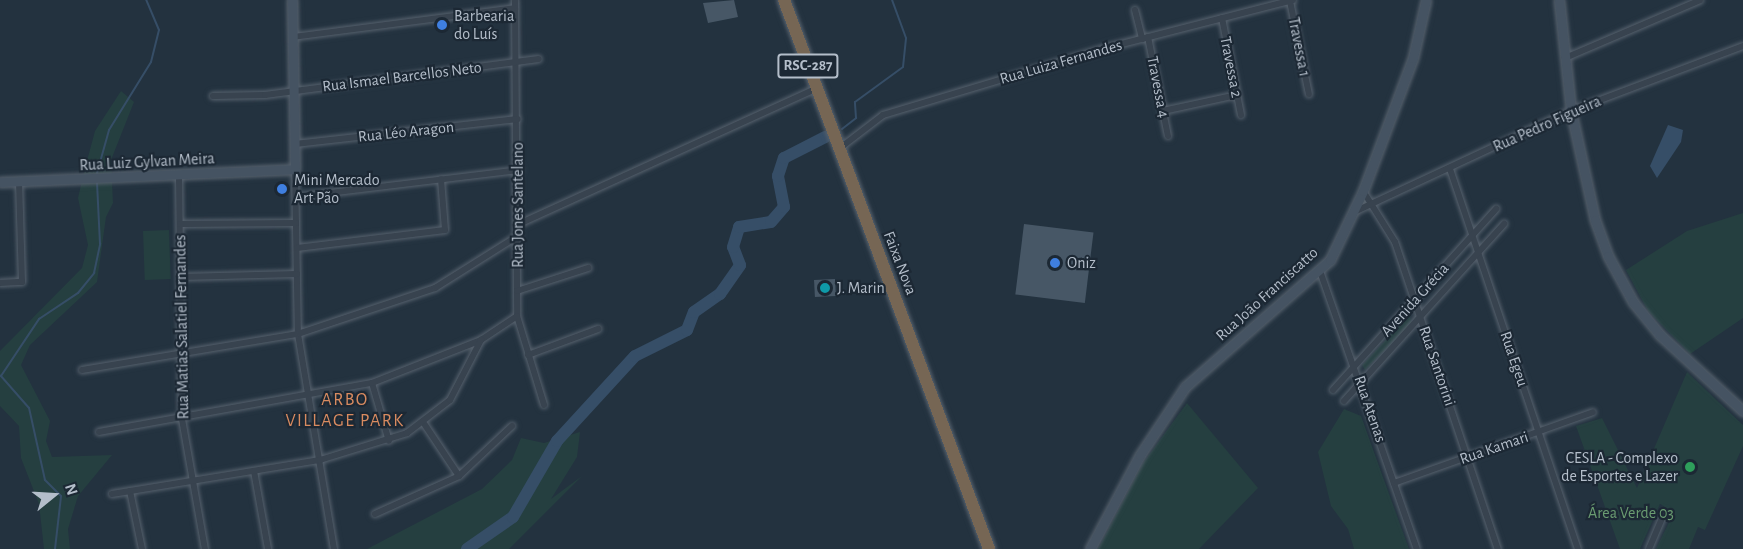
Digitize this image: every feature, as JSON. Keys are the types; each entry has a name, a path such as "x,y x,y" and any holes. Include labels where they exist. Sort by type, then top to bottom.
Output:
{"highway":[{"name":"Faixa Nova","path":"784,0 989,545"}],"street":[{"path":"292,0 298,334 334,549"},
{"name":"Rua Jones Santelano","path":"515,0 519,170 517,316 544,405"},
{"name":"Rua Luiza Fernandes","path":"840,148 883,115 1145,38 1292,0"},
{"name":"Travessa 1","path":"1292,0 1309,94"},
{"name":"Rua João Franciscatto","path":"1090,549 1140,454 1185,387 1320,271 1354,212 1363,191 1422,33 1426,0"},
{"path":"1559,0 1571,111 1595,220 1633,302 1743,411"},
{"path":"1565,58 1700,0"},
{"path":"293,37 515,8"},
{"name":"Travessa 4","path":"1135,10 1145,38 1168,136"},
{"name":"Travessa 2","path":"1222,18 1240,115"},
{"name":"Rua Pedro Figueira","path":"1354,212 1571,111 1743,46"},
{"name":"Rua Ismael Barcellos Neto","path":"213,96 265,95 539,59"},
{"path":"519,224 817,88"},
{"path":"1163,111 1237,95"},
{"name":"Rua Léo Aragon","path":"295,144 518,119"},
{"name":"Rua Luiz Gylvan Meira","path":"0,182 295,169"},
{"name":"Rua Egeu","path":"1450,169 1578,549"},
{"path":"296,196 519,170"},
{"name":"Rua Matias Salatiel Fernandes","path":"179,175 182,419 191,481 205,549"},
{"path":"297,248 447,226 441,179"},
{"path":"0,283 22,282 19,182"},
{"name":"Rua Santorini","path":"1363,191 1367,205 1391,234 1498,549"},
{"name":"Avenida Grécia","path":"1333,390 1497,209"},
{"path":"180,224 296,222"},
{"name":"Avenida Grécia","path":"1344,401 1504,224"},
{"path":"82,370 298,334 435,288 518,236"},
{"path":"517,291 588,268"},
{"name":"Rua Atenas","path":"1320,271 1361,382 1417,549"},
{"path":"181,277 297,274"},
{"path":"99,432 309,397 372,383 481,340 517,316"},
{"path":"528,355 598,329"},
{"path":"112,494 320,460 389,441 424,424 457,390 481,340"},
{"path":"372,383 389,441"},
{"name":"Rua Kamari","path":"1394,483 1593,412"},
{"path":"424,424 459,476"},
{"path":"375,514 459,476 512,426"},
{"path":"254,471 268,549"},
{"path":"130,491 142,549"},
{"path":"1649,549 1665,514"}],"green space":[{"path":"121,91 134,102 111,160 113,203 106,217 97,282 30,345 21,365 50,421 46,441 52,457 112,455 78,496 68,529 70,549 44,549 39,504 21,458 19,426 0,406 0,351 82,268 88,245 78,198 95,131"},
{"path":"1743,213 1743,318 1690,354 1648,311 1626,270 1687,231"},
{"path":"169,230 171,279 145,280 143,231"},
{"path":"1410,314 1411,324 1365,370 1362,365"},
{"name":"CESLA - Complexo de Esportes e Lazer","path":"1687,372 1743,425 1743,446 1705,530 1698,527 1689,549 1656,549 1674,512 1660,504 1640,549 1620,549 1576,426 1602,418 1637,488"},
{"path":"1187,403 1258,488 1199,549 1098,549 1143,463"},
{"path":"1344,409 1361,416 1409,549 1354,549 1348,529 1331,506 1318,452"},
{"path":"580,432 577,457 551,499 582,476 509,549 367,549 482,489 512,460 521,438 544,443"}],"water":[{"path":"1668,125 1683,130 1681,142 1657,178 1650,166"}],"building":[{"path":"734,0 738,17 708,23 703,3"},
{"name":"Oniz","path":"1024,224 1093,233 1085,303 1015,294"},
{"name":"J. Marin","path":"835,279 836,296 815,297 814,280"}],"waterway":[{"path":"97,173 109,130 151,62 159,30 146,0"},
{"path":"842,129 856,118 855,102 903,67 906,38 892,0"},
{"path":"467,549 513,517 557,441 635,356 687,330 694,312 720,294 740,265 733,247 739,227 771,222 784,207 778,176 784,158 825,137"},
{"path":"55,549 61,496 45,480 29,408 1,376 39,319 78,293 94,273 100,244 97,182"}],"place":[{"name":"Barbearia do Luís","path":"442,25"},
{"name":"Mini Mercado Art Pão","path":"282,189"},
{"name":"Oniz","path":"1055,263"},
{"name":"J. Marin","path":"825,288"},
{"name":"CESLA - Complexo de Esportes e Lazer","path":"1690,467"}],"district":[{"name":"ARBO VILLAGE PARK","path":"345,411"}],"park label":[{"name":"Área Verde 03","path":"1631,513"}]}
